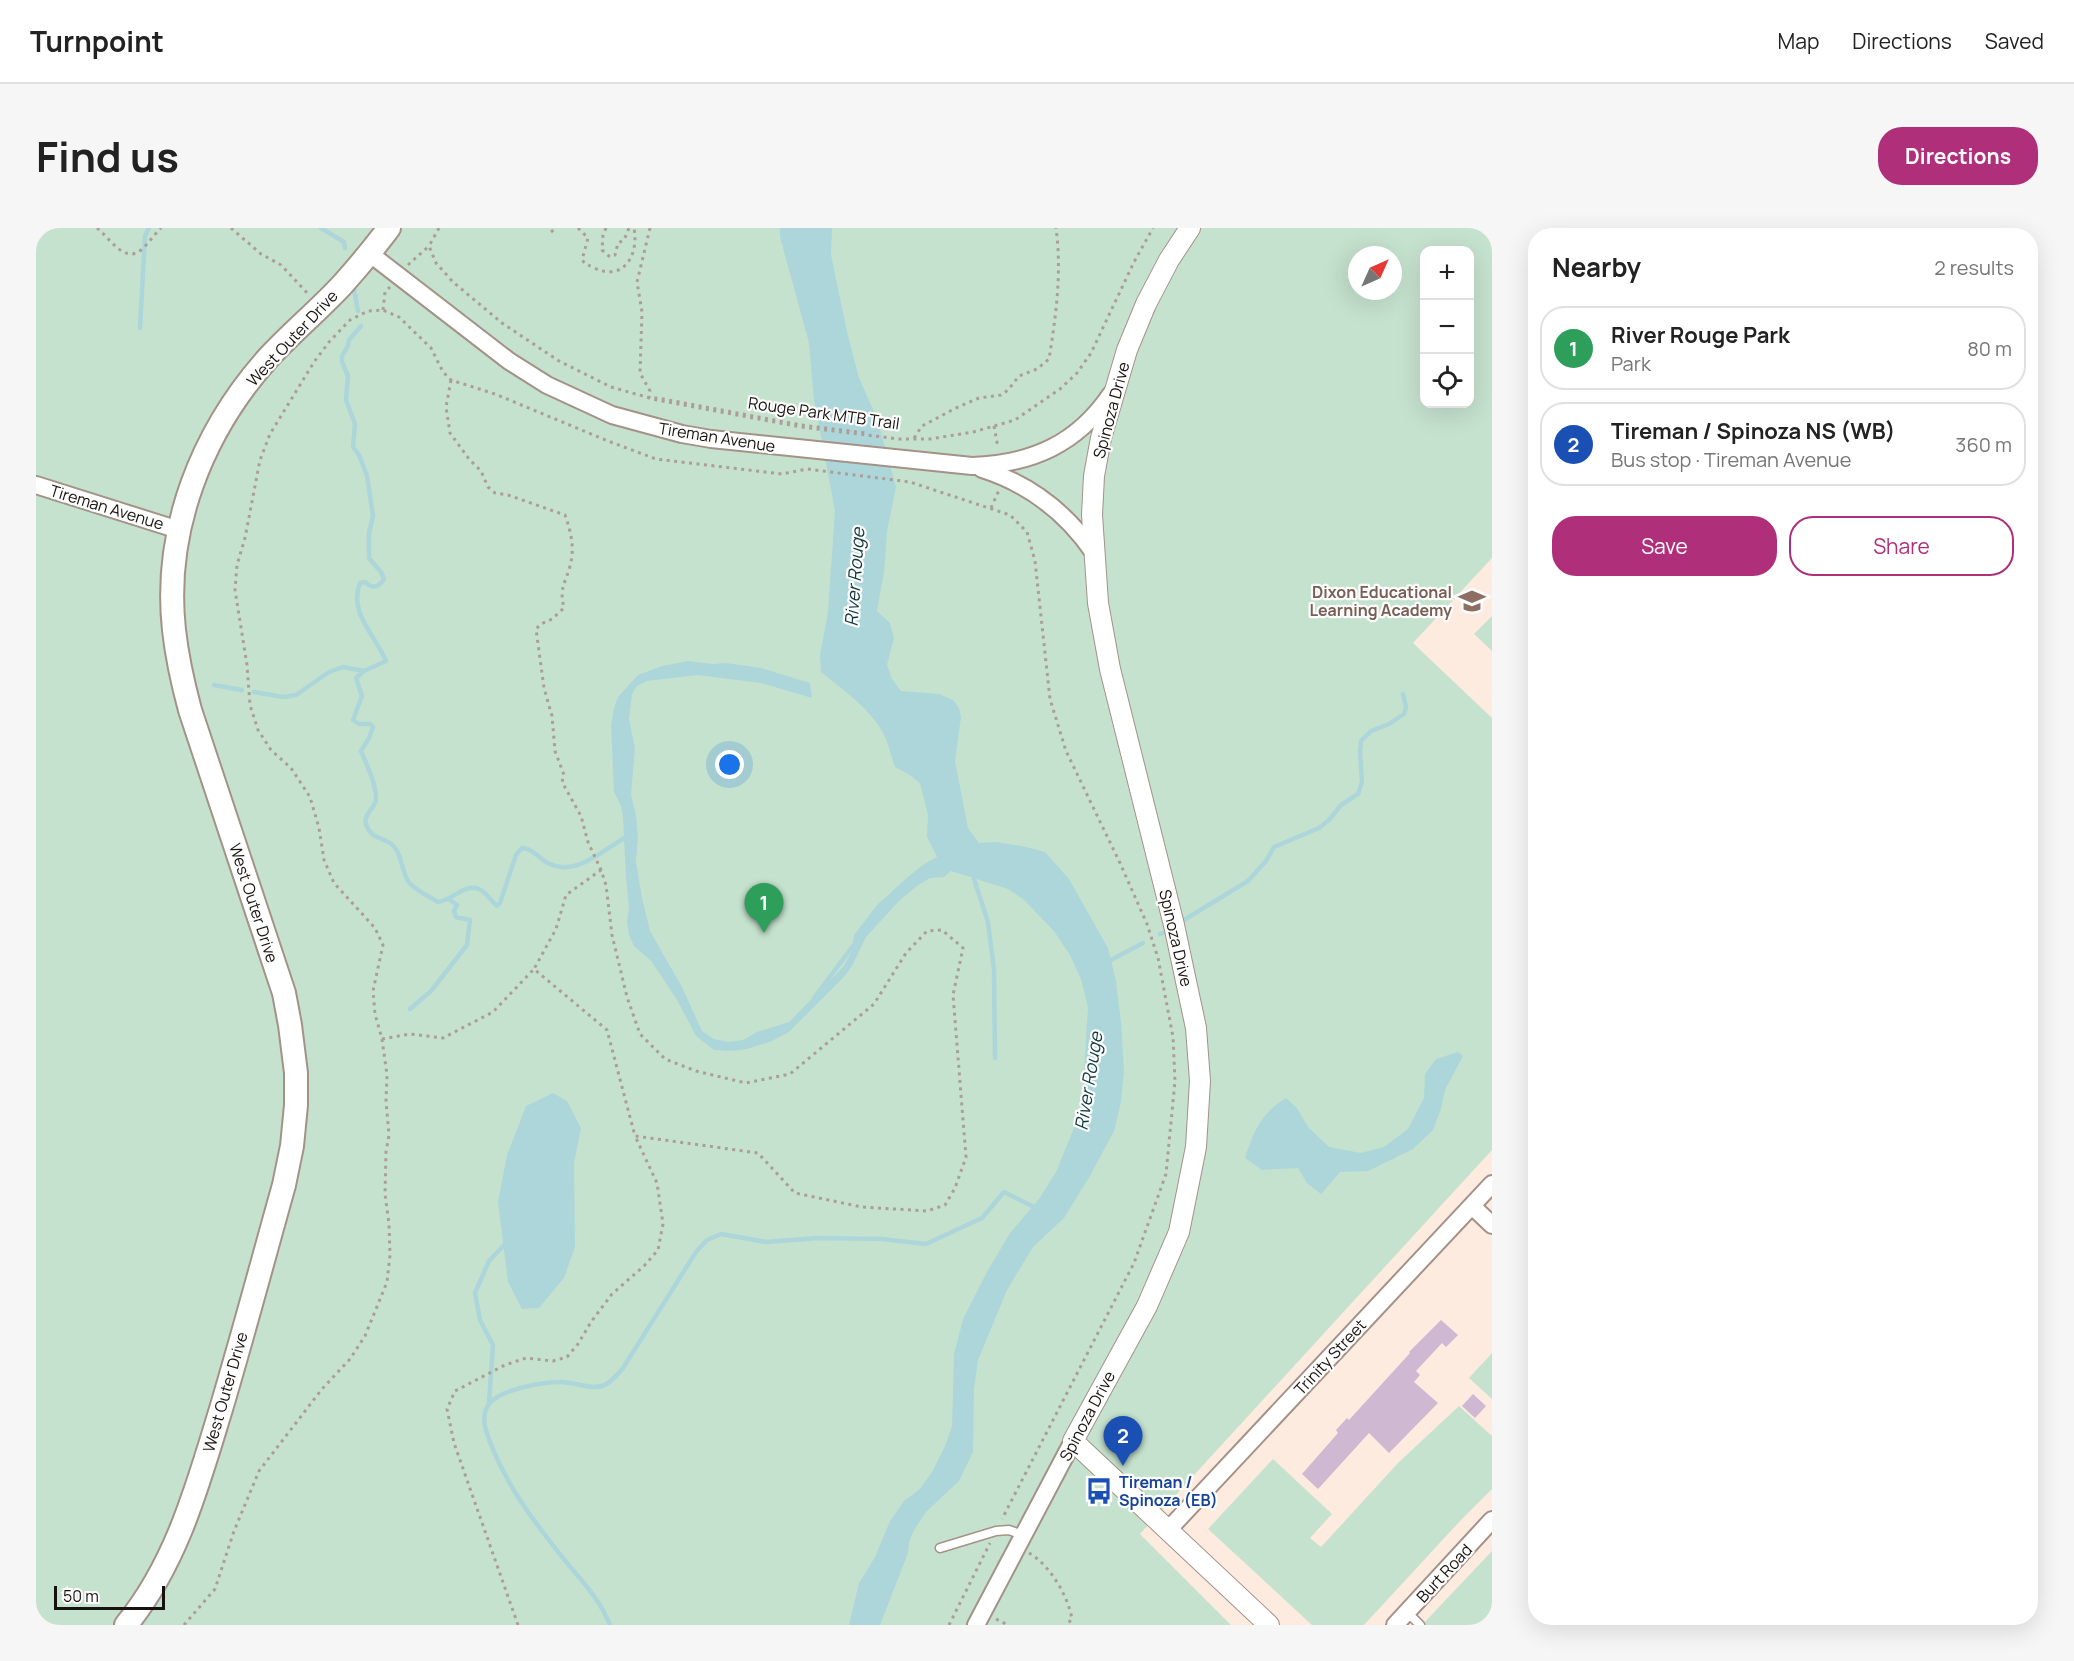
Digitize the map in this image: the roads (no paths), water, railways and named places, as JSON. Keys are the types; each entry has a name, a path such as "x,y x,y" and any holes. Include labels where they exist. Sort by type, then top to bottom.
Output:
{"main road":[{"name":"West Outer Drive","path":"126,1625 158,1579 194,1498 284,1185 292,1146 296,1106 294,1049 284,993 190,710 180,672 172,597 179,530 188,494 199,464 234,402 270,356 318,309 389,228"}],"street":[{"name":"Spinoza Drive","path":"976,1625 1147,1306 1179,1232 1196,1147 1200,1082 1196,1028 1174,925 1110,669 1098,603 1092,515 1094,476 1101,438 1127,350 1146,304 1169,260 1190,228"},
{"name":"Tireman Avenue","path":"369,253 509,361 547,385 587,405 638,424 682,434 972,466"},
{"path":"972,466 1016,462 1052,448 1071,437 1088,423 1115,388"},
{"path":"972,466 1010,479 1044,500 1074,527 1094,553"},
{"name":"Tireman Avenue","path":"36,485 179,530"},
{"name":"Trinity Street","path":"1168,1530 1492,1184"},
{"path":"1472,1206 1492,1225"},
{"path":"1073,1441 1269,1625"},
{"name":"Burt Road","path":"1395,1625 1492,1520"}],"lane":[{"path":"939,1548 996,1531 1009,1530 1020,1541"},
{"path":"1407,1612 1420,1625"}],"water":[{"name":"River Rouge","path":"780,228 832,228 831,255 847,332 859,378 877,418 896,487 887,532 884,572 877,611 890,623 894,638 887,665 892,679 901,691 939,694 953,700 959,708 961,717 955,761 968,828 979,843 996,842 1045,852 1069,879 1108,948 1116,981 1121,1023 1124,1071 1121,1102 1114,1131 1064,1218 1033,1247 1007,1290 978,1360 974,1389 973,1452 959,1481 926,1512 914,1530 909,1542 908,1553 880,1625 849,1625 859,1583 875,1557 890,1521 904,1501 920,1489 932,1472 945,1446 952,1426 954,1354 963,1319 1010,1233 1039,1199 1056,1172 1082,1108 1088,1007 1081,979 1070,955 1054,931 1023,899 1008,889 951,871 944,877 930,878 899,901 866,937 852,966 843,978 789,1032 772,1041 747,1049 714,1050 696,1036 660,974 651,961 634,946 629,935 623,818 621,806 614,792 611,726 618,697 638,675 662,666 688,661 761,668 810,683 812,698 761,683 697,675 647,681 637,686 632,694 629,719 635,748 631,795 636,816 638,838 636,862 642,898 650,931 682,987 702,1031 714,1039 729,1042 743,1040 757,1032 789,1022 843,967 852,951 854,935 877,905 924,864 937,857 927,837 928,815 920,783 895,767 886,739 872,717 856,700 821,672 820,655 828,612 835,511 814,400 809,343 780,237"},
{"path":"1458,1052 1463,1056 1445,1090 1433,1130 1413,1149 1368,1171 1340,1172 1321,1194 1307,1183 1298,1168 1262,1170 1245,1158 1264,1116 1286,1098 1297,1108 1308,1127 1329,1147 1361,1153 1384,1147 1408,1129 1424,1098 1425,1074 1436,1059"},
{"path":"553,1093 567,1101 581,1128 574,1163 575,1247 564,1278 539,1308 522,1309 508,1282 498,1202 507,1155 526,1106"}],"waterway":[{"path":"140,328 145,236 149,228"},
{"path":"321,228 344,242 345,248"},
{"path":"353,284 358,311"},
{"path":"361,326 349,340 342,356 342,362 348,376 346,400 355,424 353,447 359,455 367,476 373,516 369,533 369,558 384,579 375,586 370,586 365,582 360,583 357,594 360,614 386,661 364,671 356,678 362,696 353,720 359,724 370,724 373,727 361,751 376,793 375,803 366,817 368,829 373,835 394,846 408,881 422,893 438,902 468,888 474,888 484,892 497,906 516,855 522,848 530,850 550,864 570,867 590,859 628,836"},
{"path":"254,692 283,697 296,695 329,672 343,667 364,671"},
{"path":"214,685 242,690"},
{"path":"1179,923 1248,881 1266,861 1274,847 1319,828 1341,805 1358,794 1362,782 1361,741 1371,731 1389,724 1404,714 1406,707 1403,694"},
{"path":"974,879 988,922 994,970 995,1058"},
{"path":"410,1009 431,991 467,945 470,920 456,917 454,911 457,905 450,900"},
{"path":"814,998 856,942"},
{"path":"1109,961 1143,943"},
{"path":"610,1625 595,1598 533,1519 506,1477 485,1426 485,1414 489,1404 512,1390 544,1383 562,1382 597,1387 608,1383 623,1368 696,1252 707,1240 721,1234 766,1242 818,1238 882,1239 926,1244 982,1218 1004,1192 1036,1208"},
{"path":"489,1403 493,1345 480,1320 475,1293 489,1261 506,1243"}],"place":[{"name":"Dixon Educational Learning Academy","path":"1472,601"},
{"name":"River Rouge Park","path":"764,933"},
{"name":"Tireman / Spinoza NS (WB)","path":"1123,1466"},
{"name":"Tireman / Spinoza (EB)","path":"1099,1491"}]}
